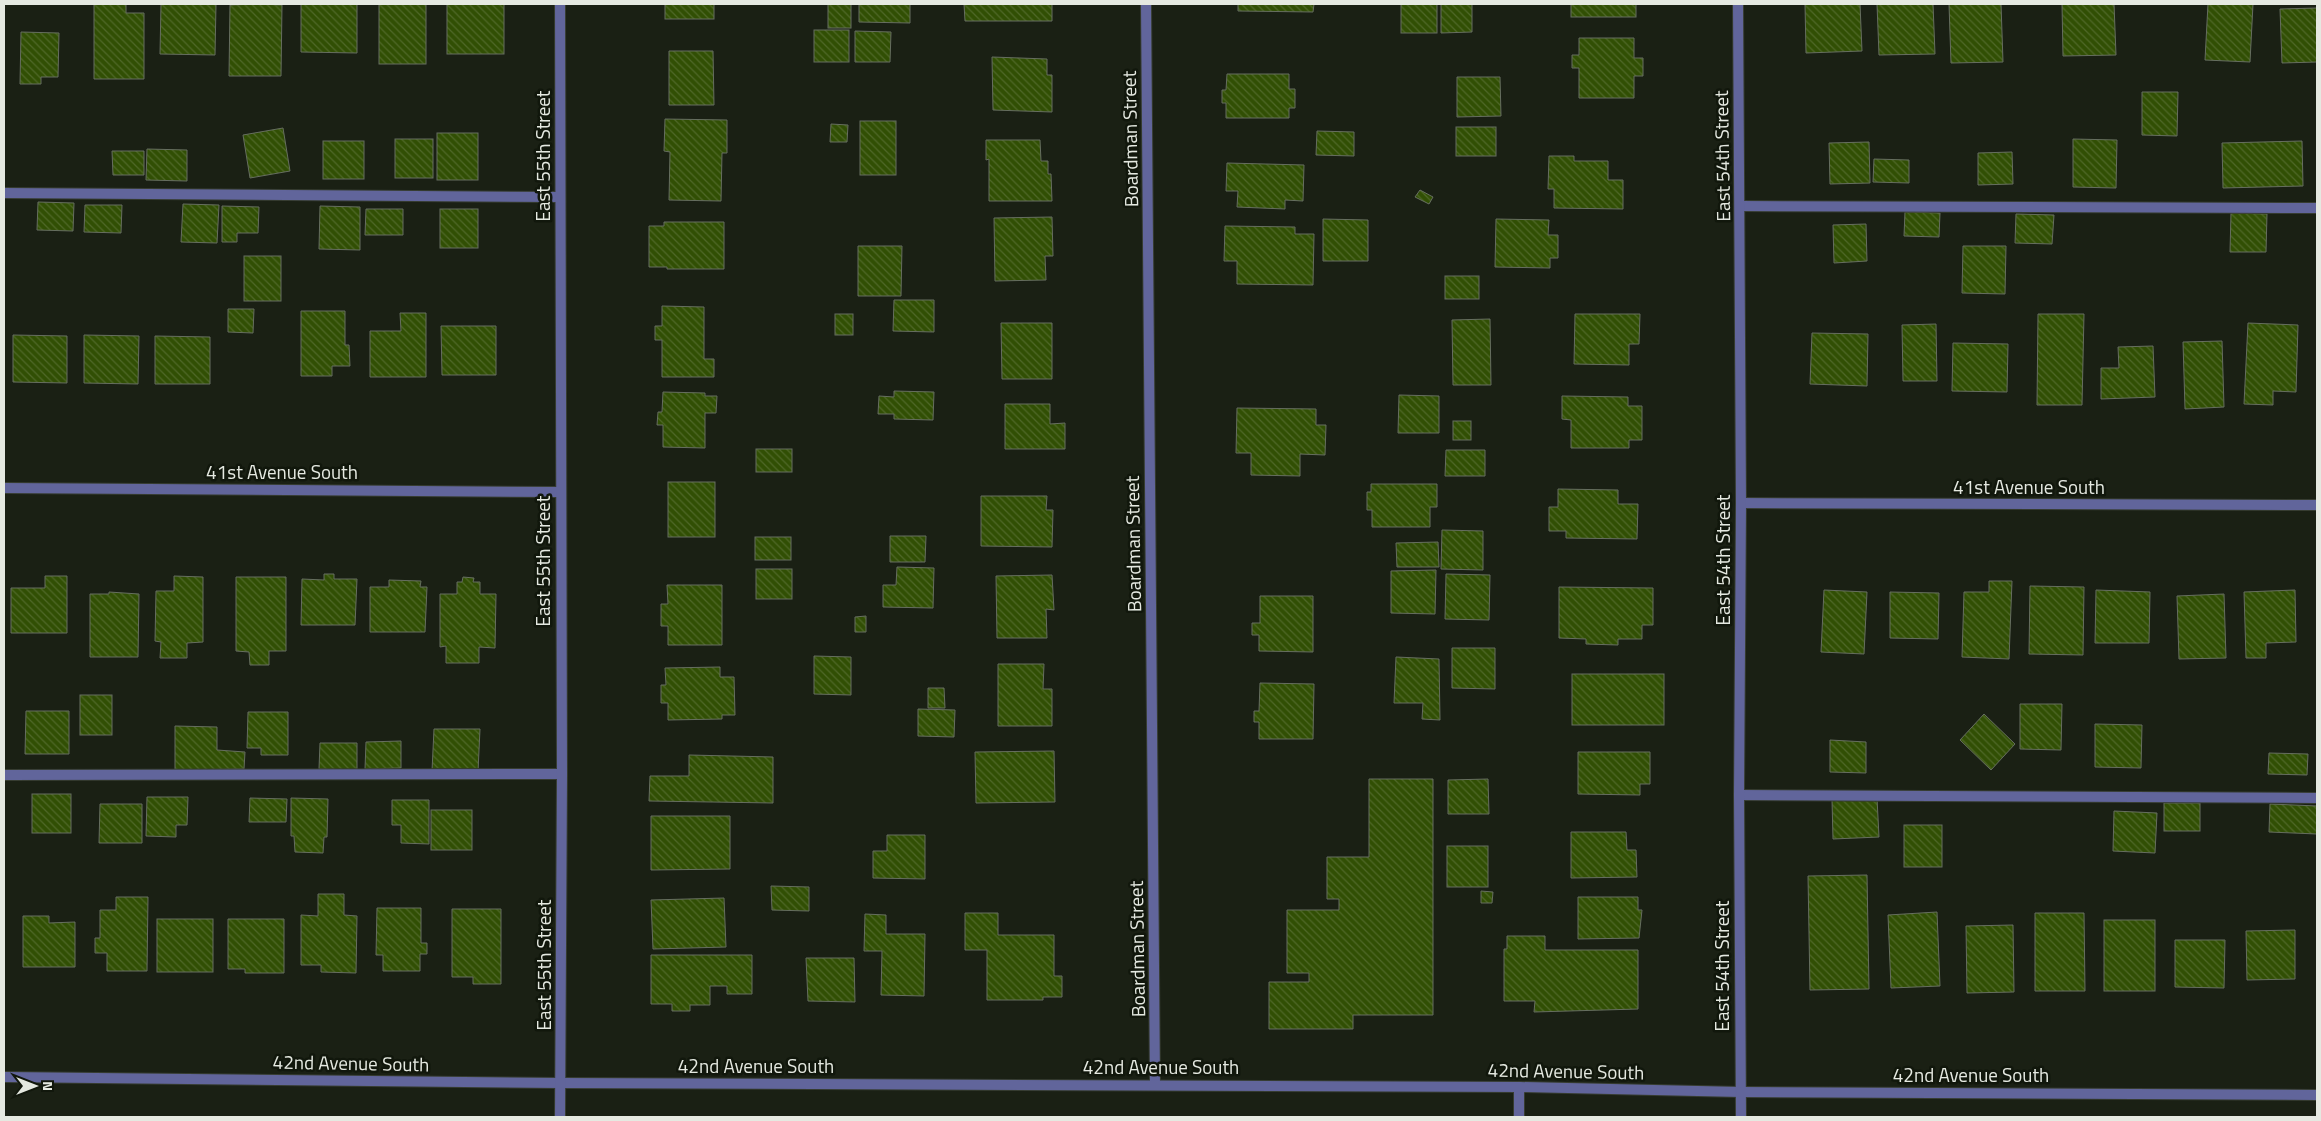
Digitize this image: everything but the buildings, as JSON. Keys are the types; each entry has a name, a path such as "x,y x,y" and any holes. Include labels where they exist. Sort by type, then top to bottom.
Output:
{"street":[{"name":"East 55th Street","path":"560,4 562,774 560,1117"},
{"name":"Boardman Street","path":"1146,4 1155,1085"},
{"name":"East 54th Street","path":"1738,4 1741,503 1739,795 1740,1117"},
{"path":"4,193 560,196"},
{"path":"1740,206 2317,208"},
{"name":"41st Avenue South","path":"4,488 560,492"},
{"name":"41st Avenue South","path":"1741,503 2317,506"},
{"path":"4,775 562,774"},
{"path":"1739,795 2317,798"},
{"name":"42nd Avenue South","path":"4,1078 560,1083 1519,1087 1740,1092 2317,1095"},
{"path":"1519,1087 1519,1117"}]}
